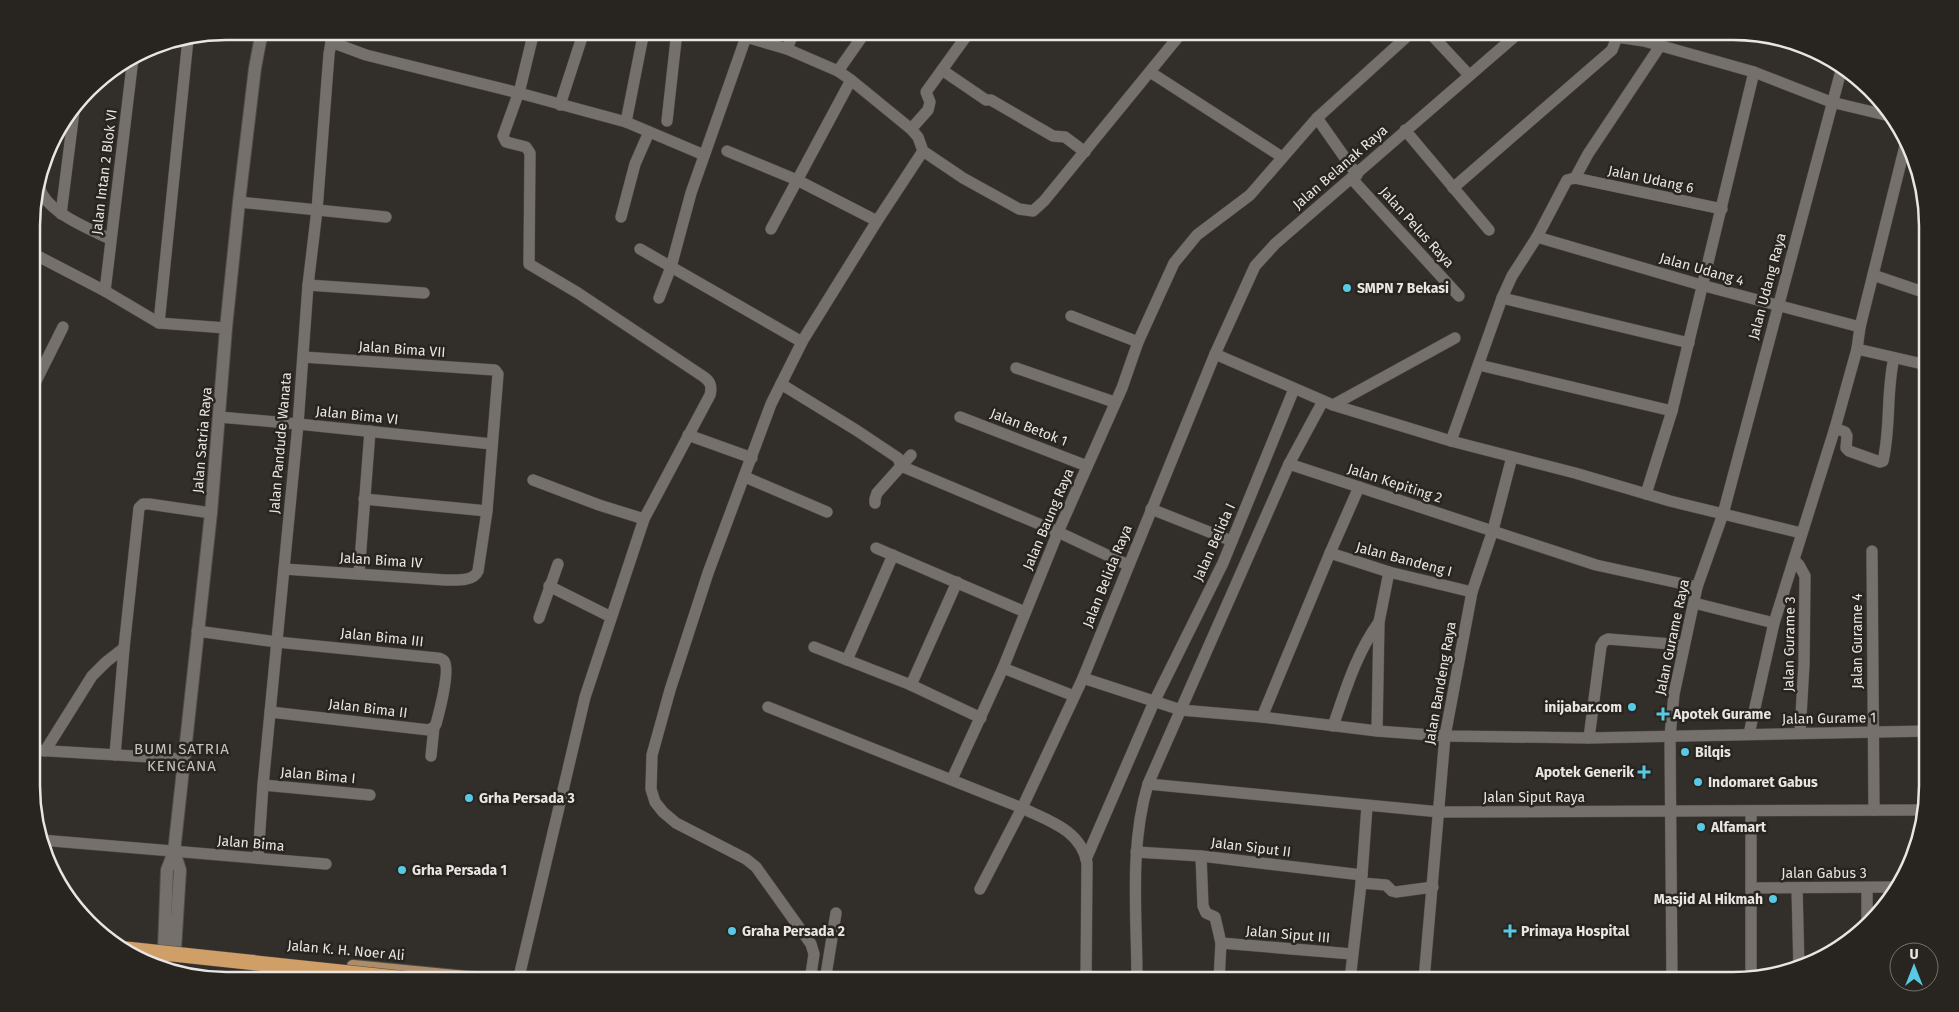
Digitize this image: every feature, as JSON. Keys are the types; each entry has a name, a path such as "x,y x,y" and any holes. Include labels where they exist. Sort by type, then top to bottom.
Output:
{"highway":[{"path":"139,950 342,972"}],"main road":[{"name":"Jalan K. H. Noer Ali","path":"131,946 419,972"},
{"path":"247,956 265,972"}],"street":[{"name":"Jalan Satria Raya","path":"169,949 167,870 174,852 211,513 226,328 239,202 255,68 260,40"},
{"name":"Jalan Pandude Wanata","path":"258,858 263,785 298,424 308,285 332,40"},
{"path":"338,40 366,55 626,122 704,155"},
{"path":"520,972 585,697 644,519 710,395 711,388 708,380 578,293 529,264 530,153 526,147 506,142 503,136 519,93 532,40"},
{"path":"560,105 581,40"},
{"path":"626,122 642,40"},
{"path":"667,121 676,40"},
{"path":"659,298 671,267 691,193 745,40"},
{"path":"755,40 787,50 838,71 911,129 918,137 923,151 963,178 1006,203 1020,209 1033,211 1044,201 1085,152 1176,40"},
{"path":"787,50 791,40"},
{"path":"838,71 860,40"},
{"path":"911,129 928,110 930,102 926,92 964,40"},
{"name":"Jalan Baung Raya","path":"952,779 1003,668 1058,532 1114,402 1122,388 1138,342 1180,254 1197,235 1250,194 1317,118 1401,40"},
{"path":"1436,40 1469,75"},
{"name":"Jalan Belanak Raya","path":"1214,354 1255,266 1275,244 1355,177 1405,130 1510,40"},
{"path":"1453,188 1612,50 1620,40"},
{"path":"1648,40 1660,46 1754,72 1831,102 1881,114"},
{"path":"159,323 187,44"},
{"path":"1451,441 1502,298 1512,276 1537,237 1563,184 1567,180 1575,178 1588,154 1660,46"},
{"name":"Jalan Intan 2 Blok VI","path":"105,291 132,66"},
{"path":"942,70 986,100 991,100 1053,136 1064,137 1085,152"},
{"path":"1150,72 1282,157"},
{"path":"1646,494 1672,412 1701,285 1722,209 1754,72"},
{"name":"Jalan Udang Raya","path":"1723,514 1840,74"},
{"path":"771,229 851,80"},
{"name":"Jalan Pelus Raya","path":"1317,118 1355,177 1459,296"},
{"path":"61,214 73,121"},
{"path":"1405,130 1489,230"},
{"path":"621,217 635,164 649,132"},
{"path":"727,151 798,180 876,221"},
{"path":"811,972 814,954 811,944 756,868 746,859 669,818 655,802 651,789 652,755 670,690 708,573 771,404 802,342 876,221 923,151"},
{"path":"1750,734 1774,623 1835,428 1857,349 1860,327 1873,275 1907,162"},
{"name":"Jalan Udang 6","path":"1575,178 1722,209"},
{"path":"43,198 61,214 110,239"},
{"path":"239,202 386,217"},
{"name":"Jalan Udang 4","path":"1537,237 1701,285 1860,327"},
{"path":"640,249 802,342"},
{"path":"40,257 105,291 159,323 226,328"},
{"path":"1873,275 1919,291"},
{"path":"308,285 424,293"},
{"path":"1502,298 1689,343"},
{"path":"1071,316 1138,342"},
{"path":"40,373 63,327"},
{"path":"1086,859 1167,706 1289,464 1325,402 1455,338"},
{"path":"1857,349 1919,363"},
{"path":"1214,354 1325,402 1451,441 1646,494 1801,533"},
{"name":"Jalan Belida Raya","path":"980,889 1022,808 1083,678 1214,354"},
{"name":"Jalan Bima VII","path":"303,357 495,370 497,373 492,444"},
{"path":"1835,428 1845,432 1847,436 1846,448 1849,451 1880,462 1883,461 1890,413 1890,379 1894,358"},
{"path":"1479,365 1672,412"},
{"path":"1016,368 1114,402"},
{"path":"781,384 898,458 901,466 1058,532 1128,564"},
{"name":"Jalan Belida I","path":"1167,706 1232,541 1296,390"},
{"name":"Jalan Bima VI","path":"219,417 492,444"},
{"name":"Jalan Betok 1","path":"960,417 1087,466"},
{"path":"359,574 370,431"},
{"path":"688,434 752,458"},
{"path":"364,499 487,511 492,444"},
{"path":"875,503 877,493 911,455"},
{"name":"Jalan Bandeng Raya","path":"1425,972 1440,812 1445,736 1472,592 1493,530 1512,457"},
{"name":"Jalan Kepiting 2","path":"1289,464 1596,565 1697,587"},
{"path":"745,477 827,512"},
{"path":"533,480 599,505 644,519"},
{"path":"1262,717 1359,487"},
{"path":"115,755 139,508 143,504 149,504 211,513"},
{"path":"1151,509 1232,541"},
{"name":"Jalan Bima IV","path":"284,569 445,580 467,579 476,576 479,567 487,511"},
{"name":"Jalan Gurame Raya","path":"1672,972 1670,736 1674,694 1697,587 1723,514"},
{"path":"876,548 1025,612"},
{"name":"Jalan Gurame 4","path":"1872,551 1874,810"},
{"name":"Jalan Bandeng I","path":"1330,553 1388,572 1472,592"},
{"path":"847,660 893,555"},
{"name":"Jalan Gurame 3","path":"1794,560 1805,576 1804,664 1800,733"},
{"path":"539,618 558,564"},
{"path":"1377,731 1380,622 1388,572"},
{"path":"911,685 957,582"},
{"path":"549,586 612,617"},
{"path":"1694,603 1774,623"},
{"path":"1333,726 1348,682 1365,642 1380,622"},
{"name":"Jalan Bima III","path":"197,632 439,658 444,661 446,666 442,700 434,727"},
{"path":"1589,738 1601,646 1604,641 1608,639 1684,646"},
{"path":"814,647 911,685 981,718"},
{"path":"40,750 92,676 124,648"},
{"path":"1003,668 1074,696"},
{"name":"Jalan Gurame 1","path":"1083,678 1167,706 1377,731 1445,736 1589,738 1919,731"},
{"path":"1137,972 1136,852 1139,817 1156,763 1167,706"},
{"path":"768,707 1022,808 1071,834 1078,841 1086,859 1088,879 1086,972"},
{"name":"Jalan Bima II","path":"270,712 422,730 434,727"},
{"path":"432,756 434,727"},
{"path":"40,751 184,760"},
{"name":"Jalan Siput Raya","path":"1148,784 1440,812 1917,810"},
{"name":"Jalan Bima I","path":"263,785 370,795"},
{"path":"1351,972 1368,806"},
{"path":"1751,811 1751,971"},
{"name":"Jalan Bima","path":"48,841 326,864"},
{"name":"Jalan Siput II","path":"1136,852 1201,856 1361,879 1386,885 1392,892 1433,887"},
{"path":"1201,856 1203,906 1206,913 1215,917 1221,943 1219,972"},
{"name":"Jalan Gabus 3","path":"1751,888 1889,888"},
{"path":"1797,888 1799,960"},
{"path":"1867,888 1867,914"},
{"path":"826,972 836,913"},
{"name":"Jalan Siput III","path":"1221,943 1352,954"},
{"path":"165,961 169,949"}],"place":[{"name":"SMPN 7 Bekasi","path":"1347,288"},
{"name":"inijabar.com","path":"1632,707"},
{"name":"Apotek Gurame","path":"1663,714"},
{"name":"Bilqis","path":"1685,752"},
{"name":"Apotek Generik","path":"1644,772"},
{"name":"Indomaret Gabus","path":"1698,782"},
{"name":"Grha Persada 3","path":"469,798"},
{"name":"Alfamart","path":"1701,827"},
{"name":"Grha Persada 1","path":"402,870"},
{"name":"Masjid Al Hikmah","path":"1773,899"},
{"name":"Graha Persada 2","path":"732,931"},
{"name":"Primaya Hospital","path":"1510,931"}],"district":[{"name":"BUMI SATRIA KENCANA","path":"182,758"}]}
